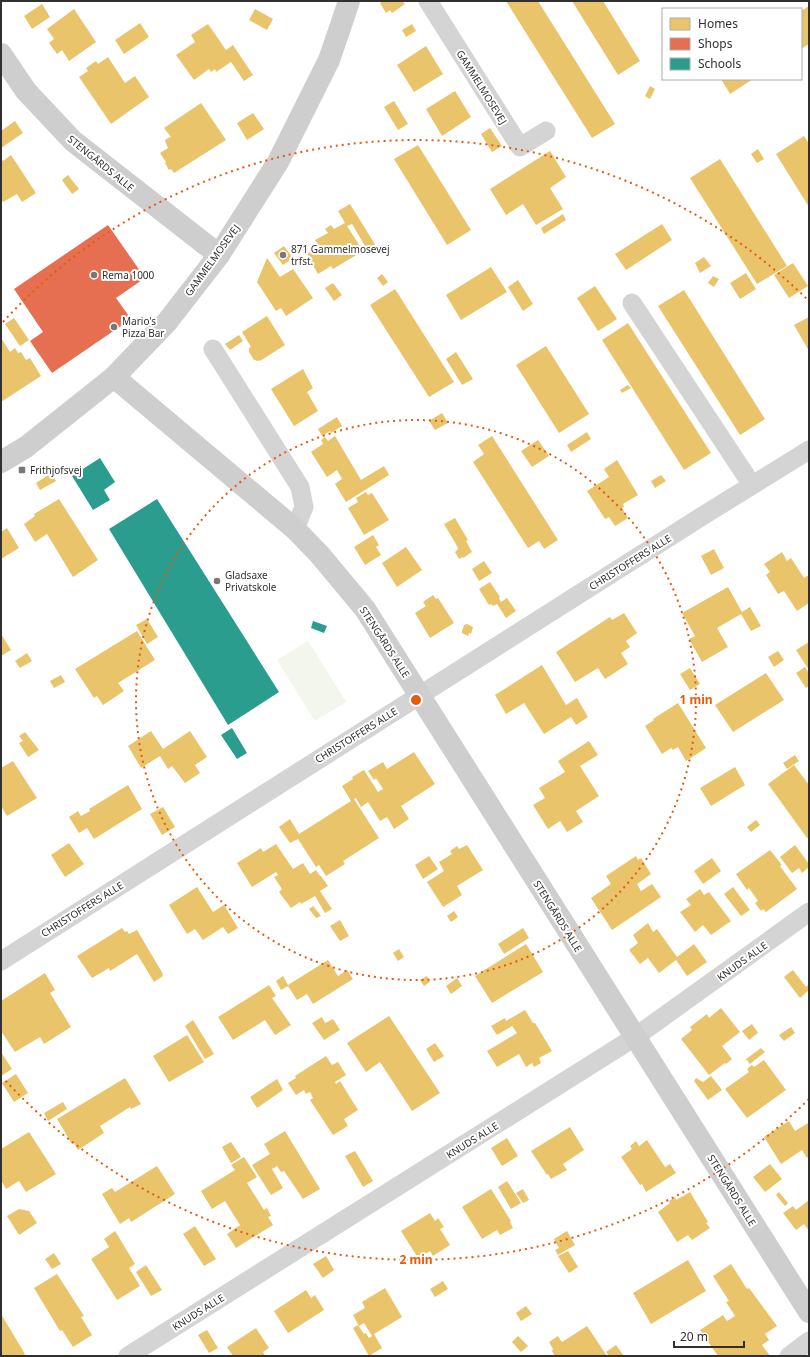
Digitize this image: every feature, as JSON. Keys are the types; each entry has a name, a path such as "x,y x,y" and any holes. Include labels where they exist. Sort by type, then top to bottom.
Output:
{"street":[{"name":"GAMMELMOSEVEJ","path":"1,462 26,447 114,377 167,322 219,255 278,162 328,60 342,25 348,1"},
{"name":"GAMMELMOSEVEJ","path":"428,1 520,147 546,131"},
{"name":"STENGÅRDS ALLE","path":"1,54 26,91 72,141 219,255"},
{"path":"632,303 752,485"},
{"path":"213,349 300,487 304,507 295,529"},
{"name":"STENGÅRDS ALLE","path":"114,377 295,529 320,555 365,609 809,1312"},
{"name":"CHRISTOFFERS ALLE","path":"1,961 419,695 809,450"},
{"name":"KNUDS ALLE","path":"128,1356 635,1037 809,912"},
{"path":"789,1356 809,1341"}],"shaded area":[{"path":"308,641 346,702 315,721 277,660"}],"building: Homes":[{"path":"384,1 402,1 405,4 392,13 390,10 386,13 380,3"},
{"path":"506,1 538,1 615,124 592,138"},
{"path":"572,1 603,1 640,61 618,75"},
{"path":"42,4 50,17 32,29 24,16"},
{"path":"809,6 809,44 802,48 802,10"},
{"path":"74,9 96,42 69,61 62,50 57,54 49,43 54,39 47,29"},
{"path":"255,9 273,19 267,30 249,20"},
{"path":"140,23 149,37 124,54 115,40"},
{"path":"208,24 226,50 233,45 253,75 244,81 231,62 216,72 215,69 211,72 209,69 194,80 176,55 195,42 191,35"},
{"path":"412,24 416,31 406,37 402,30"},
{"path":"426,46 443,74 414,92 397,65"},
{"path":"108,57 125,83 135,76 149,97 111,124 79,77 88,71 86,68 96,61 98,64"},
{"path":"722,80 751,80 730,94"},
{"path":"650,86 655,89 650,99 645,96"},
{"path":"455,91 471,117 442,136 426,109"},
{"path":"394,101 408,124 398,130 384,107"},
{"path":"201,103 226,140 174,173 171,169 169,170 160,153 168,148 165,141 171,137 164,128"},
{"path":"253,113 264,129 247,140 237,123"},
{"path":"15,121 23,133 1,148 1,131"},
{"path":"490,128 502,146 492,152 481,134"},
{"path":"804,136 809,144 809,207 776,154"},
{"path":"418,145 471,230 447,245 394,159"},
{"path":"758,149 764,159 757,163 751,154"},
{"path":"550,151 566,177 550,188 563,209 536,225 523,204 506,215 490,189"},
{"path":"11,155 36,193 22,202 17,194 3,202 1,199 1,158 3,161"},
{"path":"720,159 787,266 757,284 690,178"},
{"path":"68,175 79,189 72,194 62,180"},
{"path":"350,204 376,246 368,251 352,224 347,226 363,251 333,269 331,266 318,274 307,254 319,246 315,240 328,233 325,229 331,225 334,229 345,223 338,211"},
{"path":"563,214 566,220 544,234 541,228"},
{"path":"662,224 672,240 626,270 615,254"},
{"name":"871 Gammelmosevej trfst.","path":"284,246 293,258 283,265 274,253"},
{"path":"704,257 711,266 700,273 695,263"},
{"path":"267,258 280,277 293,269 313,298 286,316 281,308 276,311 257,282"},
{"path":"793,263 808,286 789,298 774,275"},
{"path":"491,267 507,292 461,320 446,295"},
{"path":"746,273 756,289 740,299 730,283"},
{"path":"382,274 388,282 383,286 377,278"},
{"path":"713,276 719,279 714,287 708,283"},
{"path":"518,280 533,304 523,311 508,287"},
{"path":"333,283 342,295 334,301 325,288"},
{"path":"595,286 617,319 598,331 577,298"},
{"path":"395,289 454,382 429,397 370,305"},
{"path":"684,290 765,419 740,435 658,306"},
{"path":"267,316 285,345 258,361 254,360 249,352 249,348 251,347 242,332"},
{"path":"809,317 809,351 794,325"},
{"path":"14,318 29,340 20,346 5,324"},
{"path":"628,323 711,453 684,470 602,340"},
{"path":"239,335 243,341 230,350 225,344"},
{"path":"1,338 10,352 15,348 18,353 21,352 26,360 30,358 41,376 1,402"},
{"path":"546,346 589,414 559,433 516,365"},
{"path":"456,352 473,379 462,385 446,359"},
{"path":"303,369 313,388 307,392 318,411 294,426 271,389"},
{"path":"628,385 631,388 622,393 620,390"},
{"path":"442,413 448,423 435,430 429,421"},
{"path":"337,417 342,426 331,433 330,431 322,436 318,429"},
{"path":"587,432 591,439 571,452 567,445"},
{"path":"335,436 361,480 384,466 389,475 346,502 335,484 342,479 337,470 327,477 311,452 323,444 321,440 325,437 328,441"},
{"path":"492,436 558,540 544,549 539,541 528,548 473,462 484,454 478,445"},
{"path":"538,440 549,456 532,467 521,451"},
{"path":"617,460 638,495 623,504 624,507 622,508 628,518 615,526 609,517 605,519 587,491 609,477 604,469"},
{"path":"51,473 56,481 40,490 36,483"},
{"path":"661,475 666,481 655,488 651,481"},
{"path":"366,492 368,495 372,493 389,520 364,535 348,508 358,502 356,498"},
{"path":"59,499 98,560 73,577 47,534 35,542 24,524 35,516 34,514"},
{"path":"455,518 468,540 466,541 472,552 459,559 455,552 458,549 457,546 444,524"},
{"path":"7,528 19,548 1,559 1,532"},
{"path":"373,535 379,545 376,547 381,555 365,565 354,547"},
{"path":"406,547 422,570 397,587 382,563"},
{"path":"714,549 724,568 711,575 701,556"},
{"path":"782,552 787,561 791,558 804,578 809,575 809,603 797,611 784,591 778,594 766,575 770,572 764,564"},
{"path":"484,561 492,573 479,581 472,569"},
{"path":"490,582 500,597 501,602 507,598 516,611 506,618 497,604 493,606 491,604 489,605 479,589"},
{"path":"728,587 742,612 750,607 761,626 751,631 741,614 717,628 728,647 702,662 689,639 695,636 682,613"},
{"path":"433,595 436,599 438,598 454,623 430,638 415,613 426,606 423,602"},
{"path":"624,613 637,633 626,641 630,647 621,653 628,664 605,679 598,668 575,682 556,652 610,617 612,620"},
{"path":"147,619 158,637 147,644 136,625"},
{"path":"467,624 473,627 471,634 469,633 468,636 462,633 464,625"},
{"path":"137,631 155,660 118,683 124,691 103,705 97,696 94,698 75,669"},
{"path":"1,634 11,650 1,656"},
{"path":"809,642 809,670 796,650"},
{"path":"778,651 784,660 774,667 768,657"},
{"path":"27,653 32,661 20,668 15,661"},
{"path":"542,665 566,705 577,698 588,717 576,725 571,717 544,734 524,703 506,714 495,695"},
{"path":"805,667 809,673 809,686 806,688 796,673"},
{"path":"690,668 700,684 690,690 680,674"},
{"path":"766,673 784,700 733,732 715,705"},
{"path":"61,675 65,682 54,688 50,681"},
{"path":"678,703 706,748 686,761 678,747 673,750 671,748 662,754 645,726"},
{"path":"151,731 163,749 190,731 207,757 195,765 200,773 185,783 172,766 168,769 160,756 141,768 128,746"},
{"path":"25,732 39,750 28,757 19,743 23,741 19,736"},
{"path":"589,741 598,755 580,766 599,796 576,811 583,822 567,832 560,821 548,829 533,805 545,798 539,788 565,772 558,761"},
{"path":"414,752 435,784 401,806 409,819 394,829 387,817 380,821 368,802 361,807 356,798 354,799 379,838 343,861 345,864 326,876 319,865 316,867 298,839 290,843 279,827 290,819 299,834 351,801 342,786 353,779 352,777 364,770 378,792 383,789 376,778 374,780 368,771 383,762 387,769"},
{"path":"795,755 799,761 787,769 783,763"},
{"path":"13,761 37,798 7,816 1,806 1,768"},
{"path":"794,765 809,785 809,837 807,838 768,784"},
{"path":"735,767 745,785 711,806 700,788"},
{"path":"128,785 142,809 94,839 87,828 79,833 69,817 78,811 81,816 90,811 89,809"},
{"path":"163,807 175,827 162,835 150,814"},
{"path":"756,820 760,825 751,832 747,827"},
{"path":"69,843 84,864 65,877 51,855"},
{"path":"276,844 293,869 303,863 310,874 316,870 328,886 320,891 332,909 325,913 315,896 301,904 300,902 291,908 279,892 282,889 274,877 278,875 276,872 252,887 237,863 261,848 263,852"},
{"path":"467,845 483,870 457,886 462,895 443,907 427,882 444,871 439,862 452,854 450,851 457,846 459,849"},
{"path":"795,845 809,864 809,867 802,873 799,868 792,873 780,857"},
{"path":"770,850 782,865 780,866 797,889 766,912 763,909 761,911 755,903 758,901 749,888 747,890 736,874"},
{"path":"429,856 438,869 423,879 415,865"},
{"path":"636,856 638,860 641,858 651,874 637,884 641,891 652,884 661,897 612,930 591,898 611,884 606,876"},
{"path":"712,858 721,871 703,884 694,871"},
{"path":"197,887 213,912 224,905 238,928 228,934 223,927 203,940 195,929 187,934 169,905"},
{"path":"733,887 750,910 741,916 724,894"},
{"path":"700,889 704,895 709,892 731,921 711,935 703,925 695,932 680,912 691,905 686,899"},
{"path":"313,906 321,916 316,918 309,909"},
{"path":"454,911 458,917 451,922 447,916"},
{"path":"340,920 349,936 340,941 330,926"},
{"path":"648,923 653,932 657,929 677,957 694,944 707,962 687,976 676,960 659,973 648,958 640,964 629,950 638,943 633,935"},
{"path":"122,928 129,934 137,930 163,976 154,982 137,954 110,971 109,968 92,978 77,956"},
{"path":"523,928 529,938 504,954 498,944"},
{"path":"526,944 543,972 492,1003 475,976"},
{"path":"399,949 404,957 398,961 393,953"},
{"path":"328,960 338,976 347,970 353,979 313,1004 307,994 297,1000 288,986 281,990 276,981 283,976 288,985"},
{"path":"793,970 806,987 809,984 809,990 800,998 784,977"},
{"path":"45,973 55,990 50,993 71,1027 44,1044 40,1037 15,1052 1,1031 1,1001"},
{"path":"427,976 430,982 424,986 420,980"},
{"path":"457,978 462,986 451,994 446,986"},
{"path":"269,985 276,996 272,998 291,1025 275,1035 265,1020 233,1040 218,1017"},
{"path":"721,1008 740,1032 722,1046 732,1059 709,1075 681,1039 692,1030 690,1027 707,1014 709,1018"},
{"path":"525,1010 533,1023 535,1023 552,1051 539,1058 541,1063 534,1067 532,1063 526,1067 519,1054 497,1067 487,1051 517,1033 512,1026 497,1035 491,1026 505,1018 506,1021"},
{"path":"389,1016 440,1093 412,1111 380,1062 366,1072 347,1043"},
{"path":"322,1017 325,1023 333,1019 340,1030 324,1040 312,1023"},
{"path":"193,1020 214,1054 205,1059 185,1026"},
{"path":"752,1024 758,1033 749,1040 742,1031"},
{"path":"791,1027 795,1033 784,1041 779,1035"},
{"path":"187,1035 204,1062 169,1082 153,1056"},
{"path":"435,1043 444,1056 434,1062 426,1049"},
{"path":"761,1048 765,1052 750,1064 746,1059"},
{"path":"1,1052 12,1069 1,1076"},
{"path":"326,1056 332,1065 338,1062 346,1075 335,1082 336,1084 340,1081 358,1110 344,1119 348,1126 333,1135 310,1100 313,1098 310,1092 306,1094 304,1090 296,1095 288,1083 296,1078 295,1076"},
{"path":"764,1060 786,1090 747,1118 725,1089 749,1072 747,1069 752,1065 754,1067"},
{"path":"16,1074 28,1093 14,1102 2,1083"},
{"path":"711,1076 722,1090 708,1100 694,1081 696,1078 703,1082"},
{"path":"125,1078 141,1104 131,1109 130,1107 100,1126 104,1133 78,1150 74,1143 72,1144 57,1119"},
{"path":"277,1079 283,1090 257,1108 250,1097"},
{"path":"63,1102 67,1109 48,1121 44,1113"},
{"path":"789,1121 795,1131 808,1123 809,1124 809,1156 807,1158 802,1150 781,1164 764,1137"},
{"path":"570,1127 584,1150 563,1164 567,1170 551,1179 531,1151"},
{"path":"285,1131 320,1189 303,1199 284,1171 281,1172 277,1166 272,1169 283,1188 271,1195 252,1165 270,1154 264,1144"},
{"path":"29,1132 56,1174 26,1192 19,1181 6,1189 1,1180 1,1149"},
{"path":"507,1138 518,1156 502,1166 491,1148"},
{"path":"647,1140 665,1167 670,1164 676,1173 646,1192 642,1184 640,1185 621,1157 632,1149 630,1146 636,1141 639,1146"},
{"path":"231,1142 241,1157 231,1163 222,1147"},
{"path":"355,1151 373,1181 363,1187 345,1156"},
{"path":"244,1157 257,1177 247,1183 264,1210 267,1208 271,1216 268,1217 273,1225 236,1248 227,1234 240,1225 225,1201 212,1209 201,1191 235,1170 231,1165"},
{"path":"770,1164 782,1179 765,1192 753,1177"},
{"path":"157,1166 175,1194 131,1222 129,1218 120,1224 102,1194 112,1188 115,1192"},
{"path":"507,1181 521,1203 511,1209 498,1187"},
{"path":"491,1189 511,1221 510,1222 513,1228 500,1235 497,1230 482,1239 462,1207"},
{"path":"523,1189 529,1200 523,1203 516,1193"},
{"path":"690,1192 710,1228 692,1240 688,1235 677,1242 658,1212 675,1197 676,1200"},
{"path":"779,1192 788,1203 785,1206 776,1195"},
{"path":"809,1200 809,1231 804,1224 796,1230 783,1213 793,1206 796,1210"},
{"path":"19,1209 29,1211 37,1223 19,1235 7,1216"},
{"path":"430,1213 435,1221 438,1218 444,1227 440,1229 450,1245 433,1256 430,1251 418,1258 401,1231"},
{"path":"195,1226 216,1259 204,1266 183,1234"},
{"path":"115,1231 135,1264 129,1268 140,1286 117,1300 91,1259 109,1247 104,1239"},
{"path":"567,1231 575,1245 558,1255 555,1250 559,1248 554,1239"},
{"path":"568,1251 578,1267 569,1273 558,1256"},
{"path":"54,1253 61,1264 52,1269 45,1259"},
{"path":"326,1256 334,1270 323,1278 313,1264"},
{"path":"688,1260 706,1291 651,1324 633,1293"},
{"path":"731,1264 747,1289 749,1288 777,1326 765,1334 769,1340 762,1345 770,1356 718,1356 700,1330 723,1315 727,1321 735,1316 726,1302 729,1301 713,1276"},
{"path":"146,1265 162,1290 151,1296 136,1272"},
{"path":"57,1274 84,1316 81,1317 92,1335 73,1347 62,1330 60,1331 34,1288"},
{"path":"443,1281 448,1289 435,1297 430,1289"},
{"path":"385,1288 402,1317 374,1334 382,1348 369,1356 353,1328 358,1325 364,1334 366,1333 369,1338 372,1336 364,1323 359,1326 353,1315 365,1308 362,1302"},
{"path":"306,1290 311,1298 315,1295 324,1310 288,1333 274,1311"},
{"path":"526,1306 532,1314 521,1321 516,1313"},
{"path":"1,1314 25,1354 22,1356 1,1356"},
{"path":"587,1326 607,1356 555,1356 549,1342 558,1336 562,1342"},
{"path":"256,1328 269,1348 263,1352 265,1356 233,1356 227,1347"},
{"path":"207,1330 218,1348 209,1353 198,1335"},
{"path":"518,1336 528,1346 521,1352 512,1342"},
{"path":"616,1345 624,1356 609,1356 606,1352"}],"building: Shops":[{"path":"108,225 145,278 116,298 131,319 52,373 30,341 43,332 14,289"}],"building: Schools":[{"path":"100,458 115,482 104,490 110,500 93,510 72,476"},
{"path":"157,499 279,692 228,725 109,529"},
{"path":"313,621 327,626 324,633 311,628"},
{"path":"232,728 247,753 237,759 221,735"}],"place":[{"name":"871 Gammelmosevej trfst.","path":"283,255"},
{"name":"Rema 1000","path":"94,275"},
{"name":"Mario's Pizza Bar","path":"114,327"},
{"name":"Frithjofsvej","path":"22,470"},
{"name":"Gladsaxe Privatskole","path":"217,581"}]}
